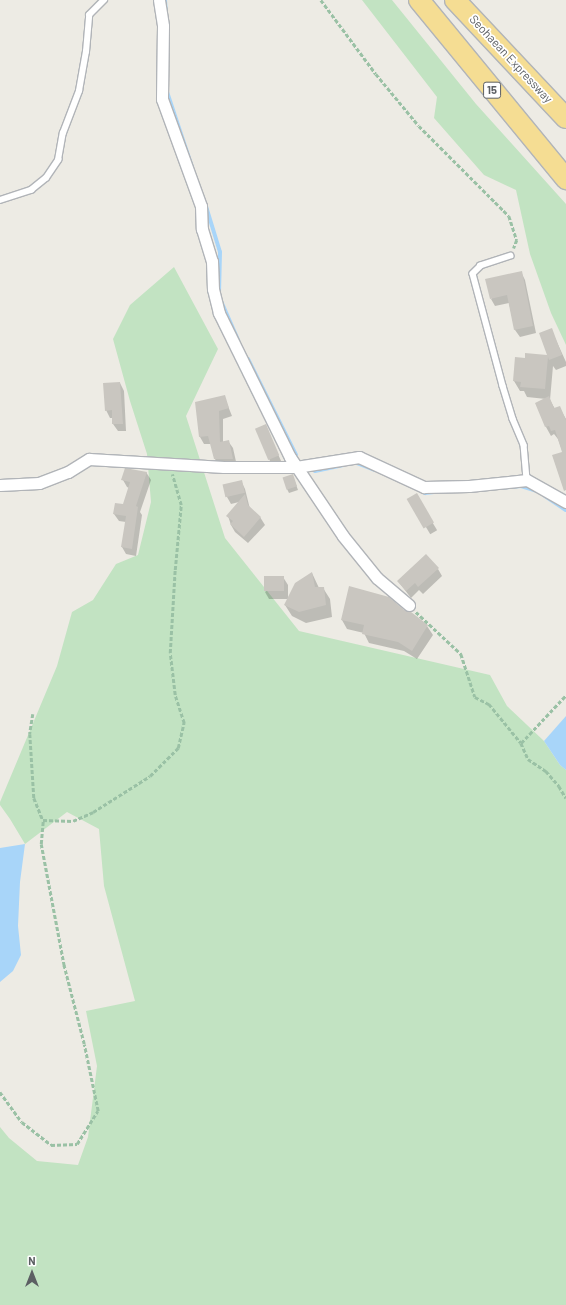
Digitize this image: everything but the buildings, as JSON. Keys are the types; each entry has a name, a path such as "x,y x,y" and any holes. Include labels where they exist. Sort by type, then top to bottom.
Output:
{"highway":[{"name":"15","path":"419,0 566,179"},
{"name":"Seohaean Expressway","path":"455,0 566,118"}],"street":[{"path":"159,0 163,26 162,99 201,206 202,229 212,261 213,290 219,313 296,467 343,536 362,560 377,578 409,605"},
{"path":"0,485 39,483 68,472 89,459 224,467 296,467 359,456 424,487 469,486 527,480 566,502"}],"lane":[{"path":"0,200 31,190 46,178 58,160 63,133 78,91 86,52 89,14 104,0"},
{"path":"511,256 481,266 473,274 503,386 513,419 524,445 527,480"}],"path":[{"path":"321,0 376,74 419,126 492,196 509,216 517,240 511,256"},
{"path":"43,820 73,820 93,812 150,776 178,748 184,723 174,695 170,653 174,570 181,505 170,464"},
{"path":"409,605 461,654 475,697 489,704 521,743 528,759 546,771 559,786 566,798"},
{"path":"521,743 566,695"},
{"path":"0,1092 22,1122 51,1145 77,1144 98,1110 84,1044 64,966 41,844 43,820 34,798 30,734 33,714"}],"green space":[{"path":"362,0 392,0 476,104 566,204 566,345 551,313 530,254 516,190 484,175 434,118 437,97"},
{"path":"174,267 218,349 186,416 225,538 299,631 490,675 507,706 544,741 560,765 566,770 566,1305 0,1305 0,1127 9,1138 37,1161 78,1165 88,1137 97,1066 86,1011 135,1001 104,886 99,829 67,812 25,844 0,805 0,802 57,666 72,612 93,600 116,564 138,555 151,502 147,454 130,401 113,339 130,305"}],"water":[{"path":"566,716 566,770 560,765 544,741"},
{"path":"25,844 20,882 18,926 21,955 13,971 0,982 0,848"}],"waterway":[{"path":"165,0 166,15"},
{"path":"167,92 192,167"},
{"path":"205,203 220,252 219,294"},
{"path":"221,301 238,340"},
{"path":"248,359 296,455"},
{"path":"354,462 375,470"},
{"path":"315,471 343,465"},
{"path":"499,488 521,486 537,491"},
{"path":"420,490 425,493 434,492"},
{"path":"545,496 566,510"}]}
